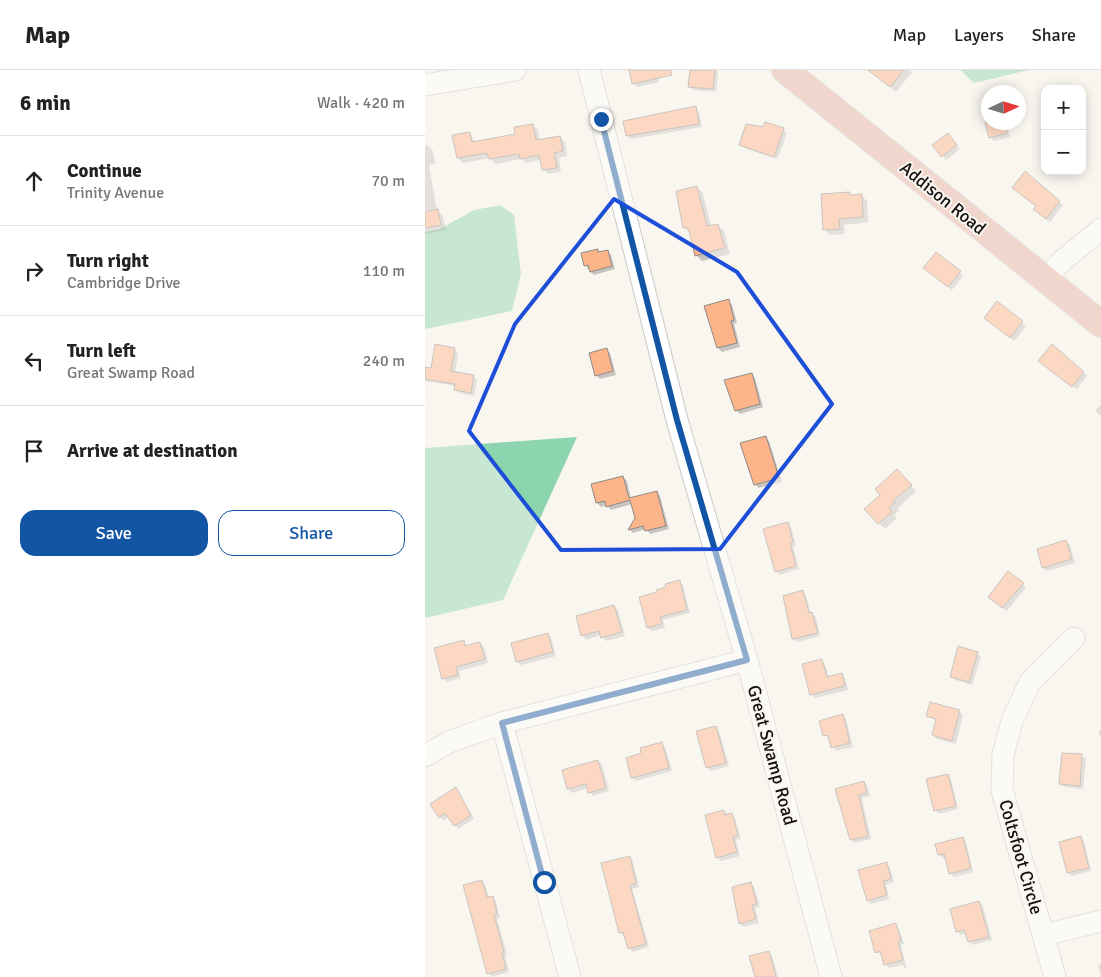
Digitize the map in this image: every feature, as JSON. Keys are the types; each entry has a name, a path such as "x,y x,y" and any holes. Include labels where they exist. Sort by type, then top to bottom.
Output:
{"main road":[{"name":"Addison Road","path":"785,70 1101,324"}],"street":[{"path":"425,85 515,70"},
{"name":"Great Swamp Road","path":"589,70 677,420 747,660 831,977"},
{"path":"1045,279 1062,260 1101,229"},
{"name":"Coltsfoot Circle","path":"1055,977 1002,790 1003,755 1012,721 1029,682 1074,638"},
{"path":"425,756 449,742 502,723 747,660"},
{"path":"502,723 570,977"},
{"path":"1044,935 1101,921"}],"highlighted area":[{"path":"614,199 737,272 832,404 720,549 561,550 469,431 515,324"}],"green space":[{"path":"960,70 1029,70 974,83"},
{"path":"500,205 514,215 521,274 512,311 425,329 425,232 440,229 474,210"},
{"path":"577,437 503,600 425,618 425,448"}],"building":[{"path":"629,70 671,70 672,75 632,84"},
{"path":"690,70 715,70 713,89 688,87"},
{"path":"868,70 904,70 890,87"},
{"path":"696,106 699,124 626,136 623,121"},
{"path":"765,122 784,128 774,157 739,145 746,124 763,127"},
{"path":"533,124 536,140 560,136 563,151 554,153 557,168 542,170 539,155 520,159 519,154 489,159 487,153 457,158 452,135 470,132 472,142 515,134 514,127"},
{"path":"987,130 1006,130 1007,133 989,138"},
{"path":"948,133 957,145 941,157 932,145"},
{"path":"1025,171 1060,201 1046,219 1033,209 1036,206 1012,188"},
{"path":"697,186 707,226 718,224 725,248 695,256 689,231 686,227 683,228 676,191"},
{"path":"850,192 850,195 862,194 863,217 839,219 840,229 823,230 821,194"},
{"path":"438,209 441,225 425,228 425,212"},
{"path":"598,249 598,252 608,250 612,266 590,272 588,265 584,266 581,253"},
{"path":"936,252 961,271 948,287 923,268"},
{"path":"729,299 734,320 731,321 737,343 717,348 704,306"},
{"path":"997,301 1023,321 1010,338 984,318"},
{"path":"435,344 455,348 451,371 474,375 471,393 454,390 455,384 425,379 425,367 431,368"},
{"path":"1052,344 1084,372 1072,387 1038,361"},
{"path":"607,348 613,371 595,376 589,353"},
{"path":"752,373 760,404 735,411 724,380"},
{"path":"766,436 779,478 754,485 740,443"},
{"path":"897,469 912,485 893,501 895,503 889,508 892,512 878,524 864,509 880,495 875,489"},
{"path":"623,476 629,498 657,491 666,526 645,531 643,526 628,530 635,518 630,500 606,507 605,501 596,503 591,484"},
{"path":"788,522 793,542 790,543 796,566 775,572 763,529"},
{"path":"1066,540 1072,559 1042,568 1037,549"},
{"path":"1008,571 1024,583 1002,608 988,597"},
{"path":"680,580 687,610 660,617 662,624 647,628 639,597 657,592 656,590 666,587 665,584"},
{"path":"803,590 809,613 812,612 818,633 792,639 783,596"},
{"path":"614,605 622,632 601,638 599,631 581,636 576,616"},
{"path":"548,633 553,652 516,662 511,643"},
{"path":"464,640 465,646 480,642 485,659 456,667 458,675 442,679 434,648"},
{"path":"958,646 978,652 969,682 950,677"},
{"path":"822,659 827,677 842,673 845,686 810,695 802,664"},
{"path":"930,702 960,710 952,741 932,735 936,719 926,716"},
{"path":"843,714 850,743 831,748 828,735 823,736 819,721"},
{"path":"716,726 726,763 706,768 696,731"},
{"path":"662,742 669,768 631,778 626,758 641,753 640,748"},
{"path":"1062,753 1082,754 1080,786 1059,784"},
{"path":"598,760 606,788 588,793 586,784 567,789 562,770"},
{"path":"948,774 956,806 934,811 926,779"},
{"path":"864,781 867,793 859,795 868,836 850,840 835,789"},
{"path":"456,787 471,815 454,826 445,813 439,818 430,804"},
{"path":"724,810 725,815 732,813 738,835 733,837 737,852 716,858 705,815"},
{"path":"1081,836 1089,868 1067,873 1059,842"},
{"path":"963,837 971,868 949,874 944,854 938,855 935,844"},
{"path":"630,856 636,884 630,885 646,944 628,949 623,932 619,933 601,863"},
{"path":"887,862 891,879 883,881 887,895 867,901 858,870"},
{"path":"482,880 487,897 493,896 497,914 494,915 504,952 502,953 506,969 487,974 463,885"},
{"path":"751,882 757,904 752,905 756,919 739,924 732,887"},
{"path":"979,901 989,937 968,942 964,930 956,932 950,909"},
{"path":"896,923 901,941 898,942 903,960 884,965 880,951 875,953 869,931"},
{"path":"769,951 776,977 755,977 749,956"}],"route":[{"path":"544,882 502,723 747,660 677,420 601,119"}]}
